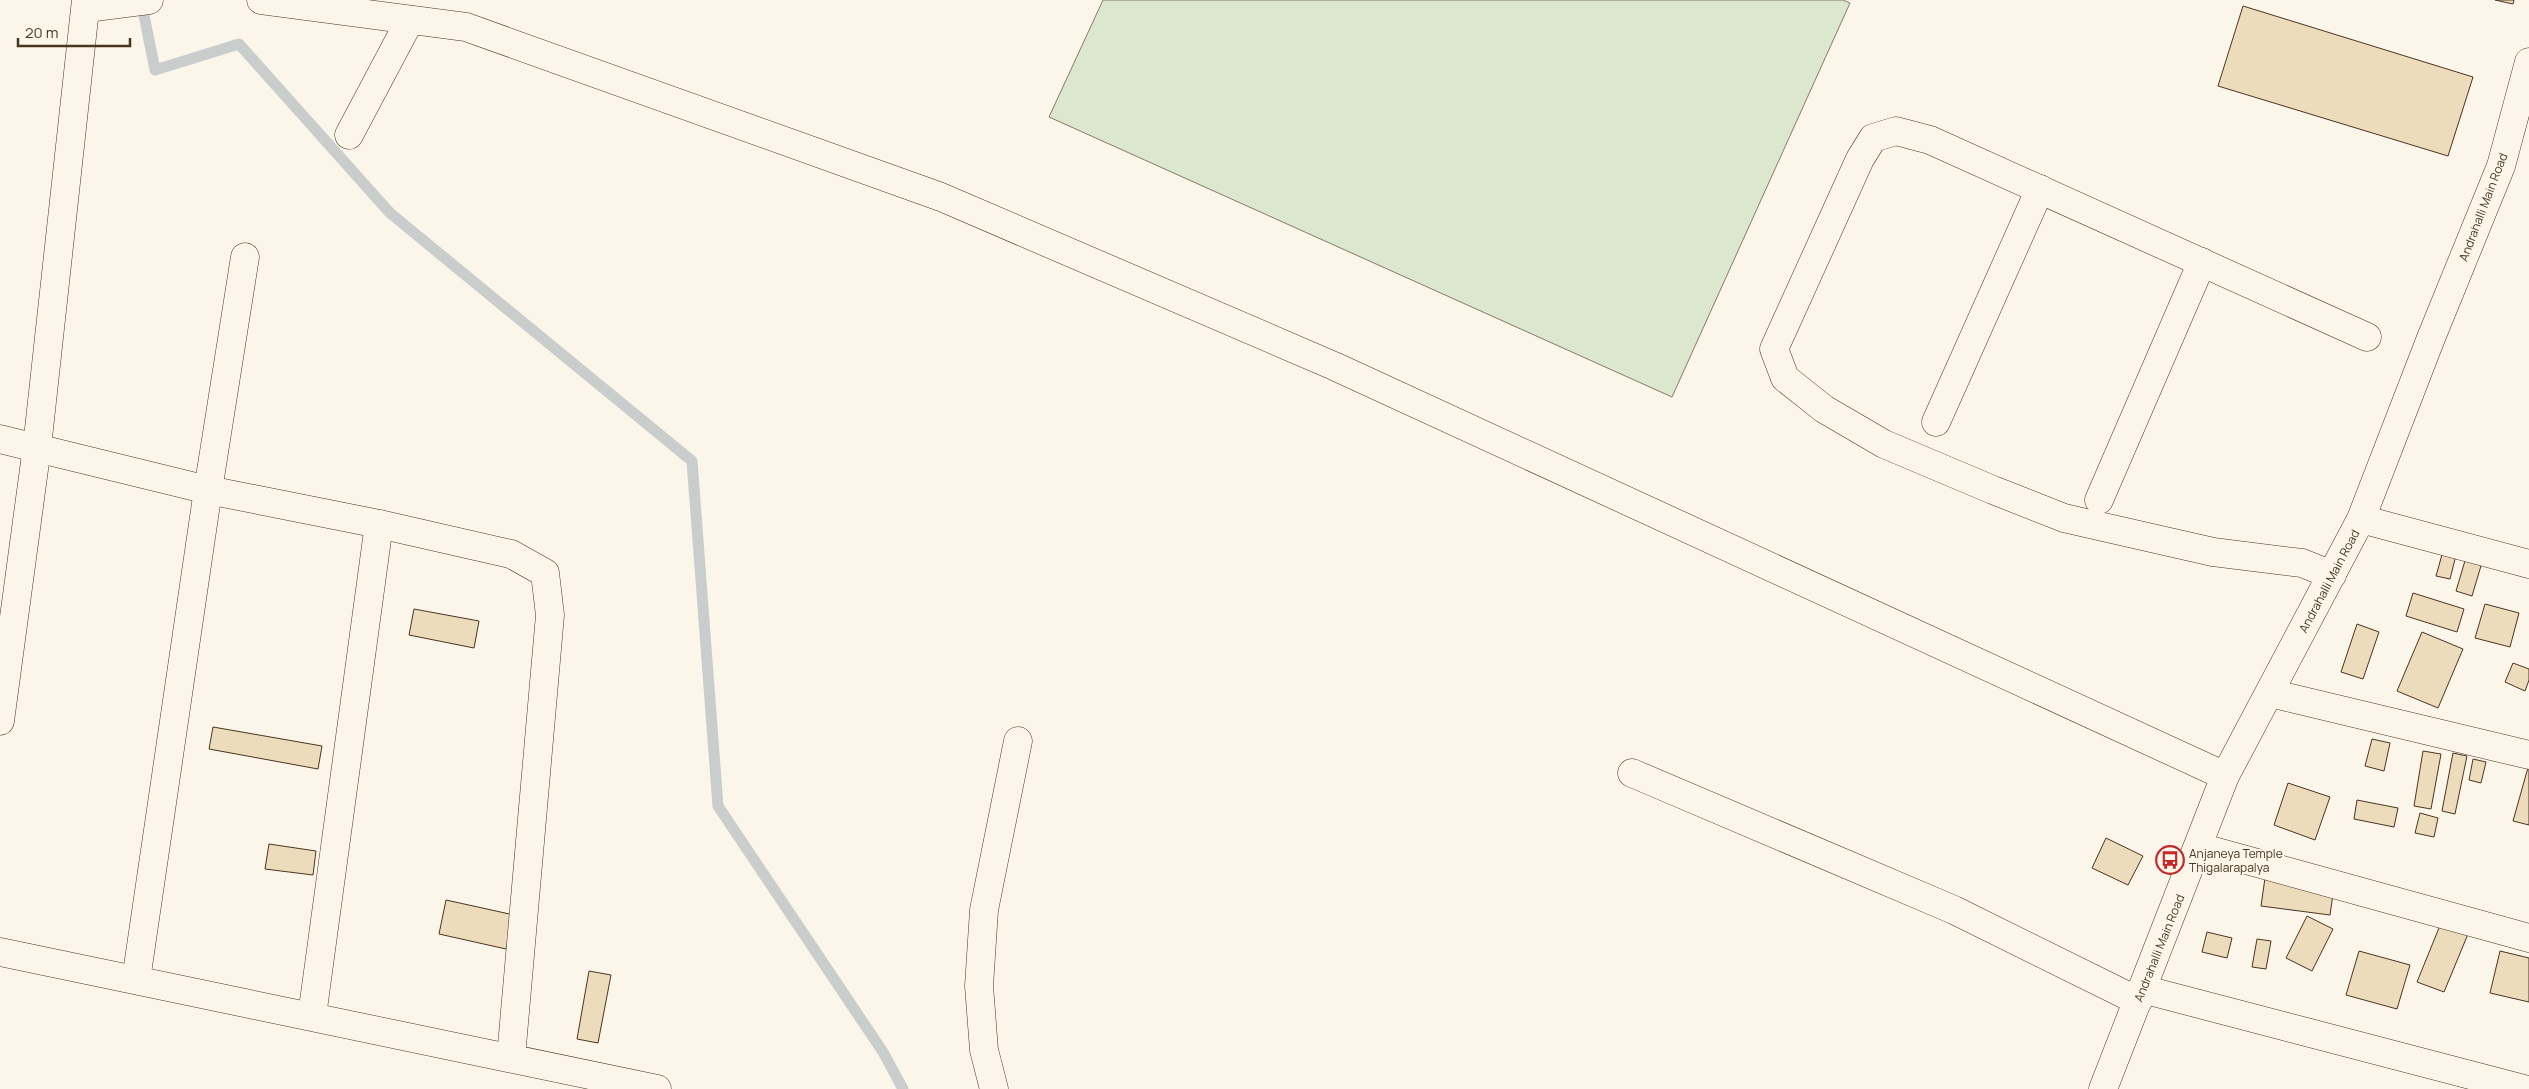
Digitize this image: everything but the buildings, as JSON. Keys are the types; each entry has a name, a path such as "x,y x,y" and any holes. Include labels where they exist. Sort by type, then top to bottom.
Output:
{"street":[{"path":"261,0 348,6 410,20 466,27 941,197 1334,366 2225,776"},
{"path":"0,721 37,447 86,4 136,2"},
{"path":"349,135 410,20"},
{"name":"Andrahalli Main Road","path":"2103,1089 2199,847 2225,776 2361,519 2501,166 2529,62"},
{"path":"2332,575 2302,563 2213,552 2064,518 1884,444 1824,409 1785,378 1774,350 1860,159 1873,138 1896,131 1930,140 2367,337"},
{"path":"1936,422 2040,189"},
{"path":"136,980 208,490 245,257"},
{"path":"2099,500 2202,262"},
{"path":"0,439 208,490 379,524 511,554 545,573 550,615 511,1057"},
{"path":"2361,519 2529,564"},
{"path":"312,1016 379,524"},
{"path":"2270,693 2529,755"},
{"path":"994,1089 984,1050 979,986 984,910 1018,741"},
{"path":"1632,773 1954,910 2140,995 2524,1089"},
{"path":"2199,847 2529,938"},
{"path":"0,952 511,1057 628,1086 657,1089"}],"green space":[{"path":"1103,0 1843,0 1850,3 1672,397 1049,117"}],"waterway":[{"path":"141,0 155,70 239,44 390,213 692,461 718,806 883,1052 903,1089"}],"place":[{"name":"Anjaneya Temple Thigalarapalya","path":"2170,860"}]}
